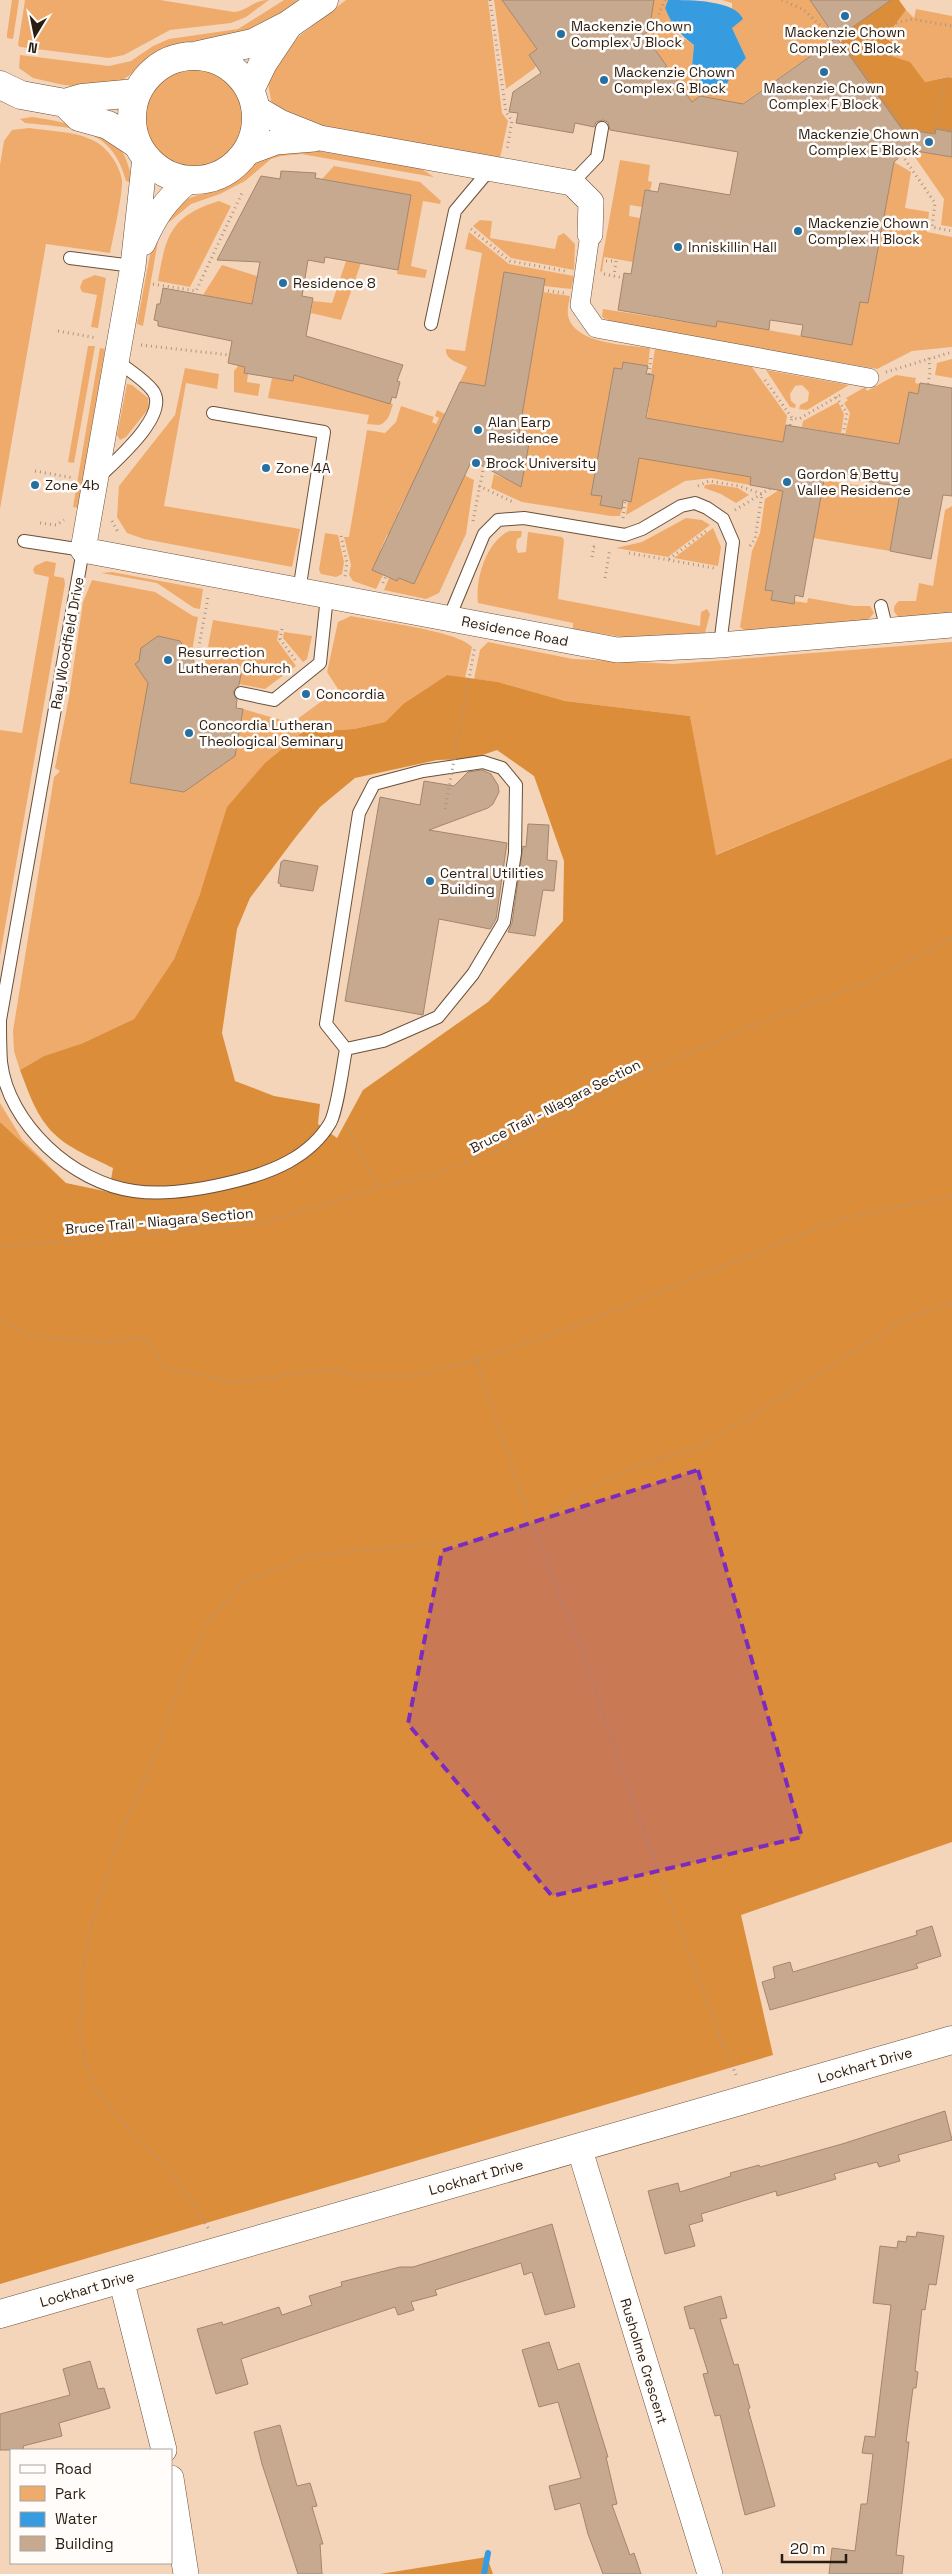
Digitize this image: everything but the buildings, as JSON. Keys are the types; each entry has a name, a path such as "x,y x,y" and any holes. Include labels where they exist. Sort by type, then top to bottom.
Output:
{"street":[{"path":"141,150 132,127 132,110 136,93 146,77 161,65 178,57 197,55 253,43 288,25 324,0"},
{"path":"253,99 270,50 288,25"},
{"path":"65,103 79,117 108,125 141,150 158,168 172,176 189,180 206,179 221,174 235,165 246,153 253,139 257,124 253,99 241,76 228,65 213,58 197,55"},
{"path":"7,93 65,103 82,98 136,93"},
{"path":"253,99 280,122 320,138 572,183 591,202 590,234 580,305 596,328 870,378"},
{"path":"246,153 276,142 320,138"},
{"name":"Ray Woodfield Drive","path":"83,550 85,480 125,353 141,150"},
{"name":"Ray Woodfield Drive","path":"133,266 156,215 171,196 189,180"},
{"name":"Residence Road","path":"83,550 299,591 335,591 449,618 617,650 720,645 952,625"},
{"name":"Lockhart Drive","path":"0,2314 952,2040"},
{"name":"Rusholme Crescent","path":"579,2147 710,2574"},
{"path":"121,2279 164,2449"},
{"path":"172,2484 186,2574"}],"lane":[{"path":"572,183 597,158 602,128"},
{"path":"431,324 455,211 497,170"},
{"path":"70,258 133,266"},
{"path":"85,480 153,418 157,405 153,391 125,353"},
{"path":"213,412 324,432 299,591"},
{"path":"449,618 484,534 498,520 524,518 625,535 642,529 681,506 695,503 707,508 723,519 733,542 720,645"},
{"path":"24,541 83,550"},
{"name":"Ray Woodfield Drive","path":"83,550 0,1020 1,1063 13,1103 29,1129 45,1146 68,1164 101,1181 132,1191 161,1193 226,1183 267,1173 312,1147 331,1122 346,1049"},
{"path":"241,693 274,700 320,663 335,591"},
{"path":"881,606 887,631"},
{"path":"483,762 502,768 516,785 515,854 504,922 474,974 438,1017 383,1041 346,1049 326,1024 359,813 374,784 423,771 483,762"}],"path":[{"path":"490,0 506,112 512,121 497,170"},
{"path":"651,27 655,23 665,0"},
{"path":"782,0 804,10 832,36"},
{"path":"946,75 934,134 904,128 842,43 843,37 912,19 952,26"},
{"path":"935,128 952,130"},
{"path":"902,155 935,203 932,227 952,231"},
{"path":"153,284 196,291 242,193"},
{"path":"471,229 510,261 573,273"},
{"path":"606,262 606,259 616,261 614,276"},
{"path":"606,275 624,278"},
{"path":"58,331 90,337"},
{"path":"125,353 229,355"},
{"path":"928,384 930,373 929,358"},
{"path":"836,397 847,413 843,435"},
{"path":"790,425 792,418"},
{"path":"472,522 486,455"},
{"path":"35,471 85,480"},
{"path":"693,488 709,480 739,486 762,494"},
{"path":"479,486 518,504"},
{"path":"735,510 771,488"},
{"path":"747,550 755,539 762,494"},
{"path":"623,519 625,500"},
{"path":"40,523 56,525 67,519"},
{"path":"669,559 712,527"},
{"path":"335,591 347,563 340,536"},
{"path":"592,557 594,547 714,568"},
{"path":"605,578 610,552"},
{"path":"196,663 212,574"},
{"path":"445,809 480,624"},
{"path":"282,629 280,639 299,664"},
{"name":"Bruce Trail - Niagara Section","path":"0,1247 261,1223 378,1188 440,1173 510,1144 643,1074 754,1025 863,984 952,938"},
{"path":"335,1104 378,1188"},
{"path":"0,1320 29,1335 109,1343 140,1337 151,1343 162,1366 234,1383 328,1371 360,1376 413,1376 476,1360 565,1330 840,1219 952,1196"},
{"path":"221,2250 173,2173 133,2135 93,2086 80,2036 82,1978 91,1926 118,1840 157,1750 183,1676 208,1621 245,1581 312,1555 477,1540 532,1527 586,1489 637,1466 698,1447 729,1428 744,1423 762,1409 907,1318 952,1302"},
{"path":"476,1360 532,1527 572,1624 720,2037 747,2099"}],"highlighted area":[{"path":"698,1470 802,1837 552,1896 408,1724 442,1551"}],"green space":[{"path":"12,0 19,0 13,39 7,38"},
{"path":"25,0 160,0 234,12 243,10 263,0 269,0 246,17 231,23 170,30 124,55 109,58 20,47 18,45"},
{"path":"284,0 299,0 255,31 211,43 184,44 168,49 118,83 78,87 33,78 19,68 20,55 109,66 131,61 153,46 169,39 238,29"},
{"path":"346,0 488,0 502,113 508,121 500,158 304,123 279,110 271,101 268,82 280,51"},
{"path":"494,0 502,0 537,49 529,55 536,65 535,68 506,89"},
{"path":"647,0 668,0 665,8 679,35 694,45 692,66 733,72 746,58 732,28 732,3 722,0 810,0 832,32 831,41 739,106 737,103 700,96 692,102 644,34 652,29"},
{"path":"916,9 952,16 952,78 947,77 925,82 890,56 885,38 906,10 914,18"},
{"path":"195,65 215,69 232,80 243,97 247,117 243,137 232,154 215,165 195,169 175,165 158,154 147,137 143,117 147,97 158,80 175,69"},
{"path":"32,117 76,126 111,139 123,152 132,180 130,182 126,181 120,163 111,149 100,140 88,133 74,129 25,123 20,119"},
{"path":"29,128 76,134 96,142 115,161 122,180 122,186 110,253 46,244 0,509 0,165 4,141 12,130"},
{"path":"300,148 420,168 434,177 301,154 281,156 271,159 245,181 220,194 191,204 169,222 163,219 177,205 187,199 229,184 266,155"},
{"path":"910,150 952,157 952,227 941,225 944,199"},
{"path":"620,160 650,165 648,181 652,182 650,191 645,190 642,207 630,205 629,216 640,218 633,262 604,257 602,272 600,271"},
{"path":"894,162 911,172 905,208 929,212 927,232 952,237 952,347 912,351 877,369 614,323 602,317 603,309 716,327 717,321 852,345 859,309 857,301 868,303"},
{"path":"334,166 420,182 441,201 440,204 423,201 411,266 427,270 425,278 397,274 411,195 322,179"},
{"path":"219,201 231,206 190,287 158,281 164,251 174,229 190,213"},
{"path":"480,220 492,221 490,238 555,249 558,236 564,233 575,244 574,270 511,258 473,226"},
{"path":"469,232 509,264 574,276 571,289 544,286 545,279 504,272 485,386 460,382 467,367 450,358 446,353 446,349 465,351 482,253 465,249"},
{"path":"153,239 158,241 143,326 137,324"},
{"path":"346,261 361,263 341,320 311,313 313,301 332,303"},
{"path":"222,265 263,278 261,291 254,290 252,304 203,295"},
{"path":"95,275 106,278 98,328 91,327 97,295 82,292 80,287 83,280"},
{"path":"543,292 570,296 568,315 572,325 580,332 615,344 650,348 648,366 624,362 622,369 614,368 591,495 602,496 601,505 622,509 620,516 522,502 491,488 494,474 521,486 530,438 519,433"},
{"path":"88,346 95,346 74,463 68,462"},
{"path":"100,348 105,349 78,508 73,507"},
{"path":"655,349 752,367 787,416 783,442 647,418 654,375 651,374"},
{"path":"952,359 952,378 935,375 937,363"},
{"path":"239,365 245,367 244,373 248,374 247,382 260,384 258,396 234,392 234,371"},
{"path":"185,368 219,374 217,389 186,383 164,506 300,529 292,567 144,539 127,533 117,517 119,486 175,415"},
{"path":"766,370 849,385 807,410 799,409 800,405 808,401 809,392 802,385 795,386 790,394 791,401 796,405 795,408 790,407"},
{"path":"294,375 393,404 390,414 385,422 379,425 367,424 369,415 268,398 272,378 293,381"},
{"path":"896,375 916,378 915,383 920,384 918,394 909,393 902,429 912,446 845,435 850,413 844,403 848,400 846,398 865,387 867,391"},
{"path":"127,384 132,385 148,398 149,408 126,437 120,440 117,435"},
{"path":"838,402 844,414 841,434 802,427 803,421"},
{"path":"401,406 434,417 432,422 436,424 439,418 435,416 437,410 445,414 434,438 433,445 431,444 407,499 405,498 398,512 400,513 399,517 396,517 390,531 392,532 390,536 387,535 381,549 383,550 372,569 383,575 376,589 353,581 349,575 351,565 344,537 349,537 367,430 385,433 396,422"},
{"path":"639,458 751,477 750,485 711,478 685,481 626,515 628,501 631,501"},
{"path":"462,474 474,480 466,534 439,593 426,599 384,590 389,578 397,581 399,578 414,584"},
{"path":"824,480 900,492 890,551 813,538"},
{"path":"712,484 738,488 749,495 736,503 721,494 704,488 705,485"},
{"path":"779,490 783,491 765,590 773,591 771,600 794,604 794,601 807,603 808,598 854,606 870,606 874,613 868,620 745,631 740,627 752,551 760,533 765,499"},
{"path":"952,506 952,615 899,617 894,611 896,603 899,601 916,601 919,583 933,586 945,510"},
{"path":"686,518 702,520 710,525 668,557 616,548 642,542"},
{"path":"713,528 721,547 718,566 674,558"},
{"path":"509,531 522,531 521,537 517,539 516,547 518,553 526,552 528,532 562,537 564,540 558,599 700,626 701,612 707,609 710,614 705,633 629,638 573,629 573,623 478,603 480,573 488,553 501,536"},
{"path":"325,533 338,535 344,562 342,574 336,577 321,574 319,570"},
{"path":"46,561 56,563 54,576 64,578 65,584 0,956 0,730 22,733 49,577 35,574 33,570 35,566"},
{"path":"112,572 203,589 200,609 194,608 157,583 101,573"},
{"path":"92,580 155,592 193,616 198,617 191,657 180,641 158,636 139,662 135,664 150,686 130,783 183,792 235,756 243,709 292,723 338,689 327,672 338,622 351,616 434,631 464,641 472,647 465,678 447,675 403,704 385,722 354,729 303,732 200,894 174,959 134,1019 83,1043 44,1056 20,1070 14,1051 13,1031 54,777 60,771 55,768 69,697 83,602"},
{"path":"213,620 279,631 277,640 296,666 265,689 239,684 241,674 204,668"},
{"path":"284,632 312,636 307,659 303,662 283,638"},
{"path":"488,642 573,659 674,664 952,642 952,758 715,855 690,716 565,701 498,682 474,679 480,650"},
{"path":"0,1103 22,1139 66,1183 0,1122"}],"shaded area":[{"path":"891,0 899,0 906,10 885,38 897,46 891,56 910,62 925,82 948,77 952,78 952,132 936,129 935,134 901,129 841,43 843,34"},
{"path":"447,675 498,682 565,701 690,716 716,855 952,758 952,1842 741,1915 773,2055 0,2284 0,1122 66,1183 109,1192 113,1168 77,1150 53,1133 38,1113 20,1070 44,1056 83,1043 134,1019 174,959 200,894 227,807 265,763 303,732 354,729 385,722 403,704","holes":["497,750 534,776 564,861 563,921 488,1002 363,1090 337,1138 318,1124 320,1104 274,1096 235,1081 222,1033 237,929 250,898 320,807 355,778 437,760 471,759"]},
{"path":"487,2557 493,2574 380,2574"}],"water":[{"path":"668,0 711,2 731,8 743,19 732,28 746,58 733,72 723,91 704,90 692,66 694,45 676,29 670,19 665,8"}],"waterway":[{"path":"484,2574 488,2553"}],"place":[{"name":"Mackenzie Chown Complex C Block","path":"845,16"},
{"name":"Mackenzie Chown Complex J Block","path":"561,34"},
{"name":"Mackenzie Chown Complex F Block","path":"824,72"},
{"name":"Mackenzie Chown Complex G Block","path":"604,80"},
{"name":"Mackenzie Chown Complex E Block","path":"929,142"},
{"name":"Mackenzie Chown Complex H Block","path":"798,231"},
{"name":"Inniskillin Hall","path":"678,247"},
{"name":"Residence 8","path":"283,283"},
{"name":"Alan Earp Residence","path":"478,430"},
{"name":"Brock University","path":"476,463"},
{"name":"Zone 4A","path":"266,468"},
{"name":"Gordon & Betty Vallee Residence","path":"787,482"},
{"name":"Zone 4b","path":"35,485"},
{"name":"Resurrection Lutheran Church","path":"168,660"},
{"name":"Concordia","path":"306,694"},
{"name":"Concordia Lutheran Theological Seminary","path":"189,733"},
{"name":"Central Utilities Building","path":"430,881"}]}
